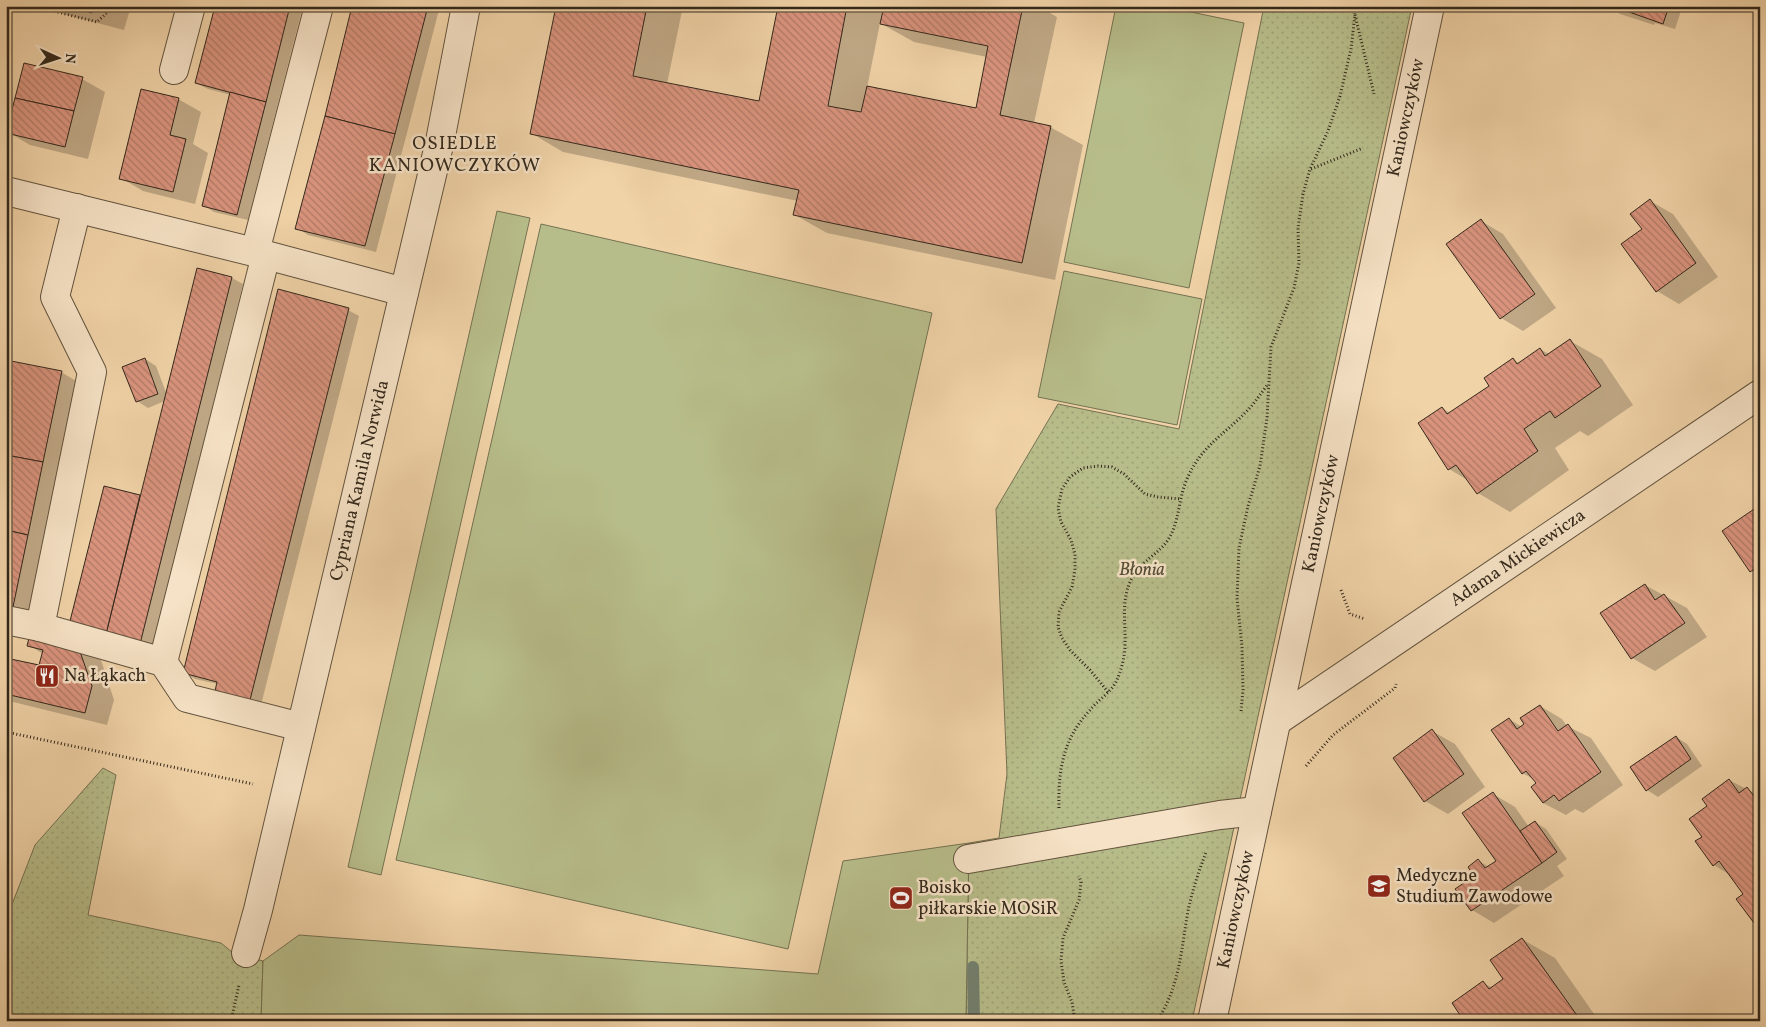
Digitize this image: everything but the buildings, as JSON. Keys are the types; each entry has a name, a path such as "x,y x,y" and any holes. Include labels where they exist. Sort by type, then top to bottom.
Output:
{"street":[{"path":"174,70 190,6"},
{"path":"163,662 319,6"},
{"name":"Cypriana Kamila Norwida","path":"246,953 258,910 440,141 466,6"},
{"name":"Kaniowczyków","path":"1212,1021 1430,6"},
{"path":"6,191 260,253 404,292"},
{"path":"40,627 92,372 55,297 77,208"},
{"name":"Adama Mickiewicza","path":"1277,721 1760,394"},
{"path":"6,620 40,627 163,662 187,698 301,727"},
{"path":"968,860 1220,815 1257,811"}],"path":[{"path":"34,6 97,22 114,6"},
{"path":"1354,6 1374,95"},
{"path":"1240,716 1243,690 1237,598 1239,548 1248,506 1260,466 1267,418 1271,347 1294,288 1299,263 1298,228 1302,194 1310,169 1328,131 1340,96 1351,49 1355,13"},
{"path":"1310,169 1369,146"},
{"path":"1075,1021 1072,1002 1064,982 1061,961 1063,938 1079,900 1081,882 1059,813 1058,784 1063,756 1074,731 1115,682 1122,666 1125,646 1124,601 1131,581 1144,562 1167,541 1176,524 1187,478 1212,441 1247,411 1269,384"},
{"path":"1108,692 1070,650 1062,638 1058,627 1059,612 1072,587 1075,570 1075,554 1071,540 1060,522 1058,508 1062,489 1070,477 1083,468 1112,467 1124,474 1145,494 1181,499"},
{"path":"6,732 286,790"},
{"path":"1157,1021 1164,1010 1176,979 1183,949 1188,910 1220,815"}],"green space":[{"path":"1116,6 1162,6 1244,23 1189,288 1064,262"},
{"name":"Błonia","path":"1264,6 1412,6 1192,1021 966,1021 969,843 999,838 1007,774 996,509 1058,404 1179,429"},
{"path":"497,211 530,218 381,875 348,867"},
{"path":"541,224 932,313 788,949 396,860"},
{"path":"1064,271 1202,299 1177,425 1038,397"},
{"path":"103,768 116,775 88,915 221,943 233,953 263,961 261,1021 6,1021 6,920 35,845"},
{"name":"Boisko piłkarskie MOSiR","path":"969,843 966,1021 261,1021 263,961 299,935 818,974 843,861"}],"waterway":[{"path":"973,967 974,1021"}],"place":[{"name":"Na Łąkach","path":"47,676"},
{"name":"Medyczne Studium Zawodowe","path":"1379,886"},
{"name":"Boisko piłkarskie MOSiR","path":"901,898"}],"district":[{"name":"OSIEDLE KANIOWCZYKÓW","path":"455,155"}]}
